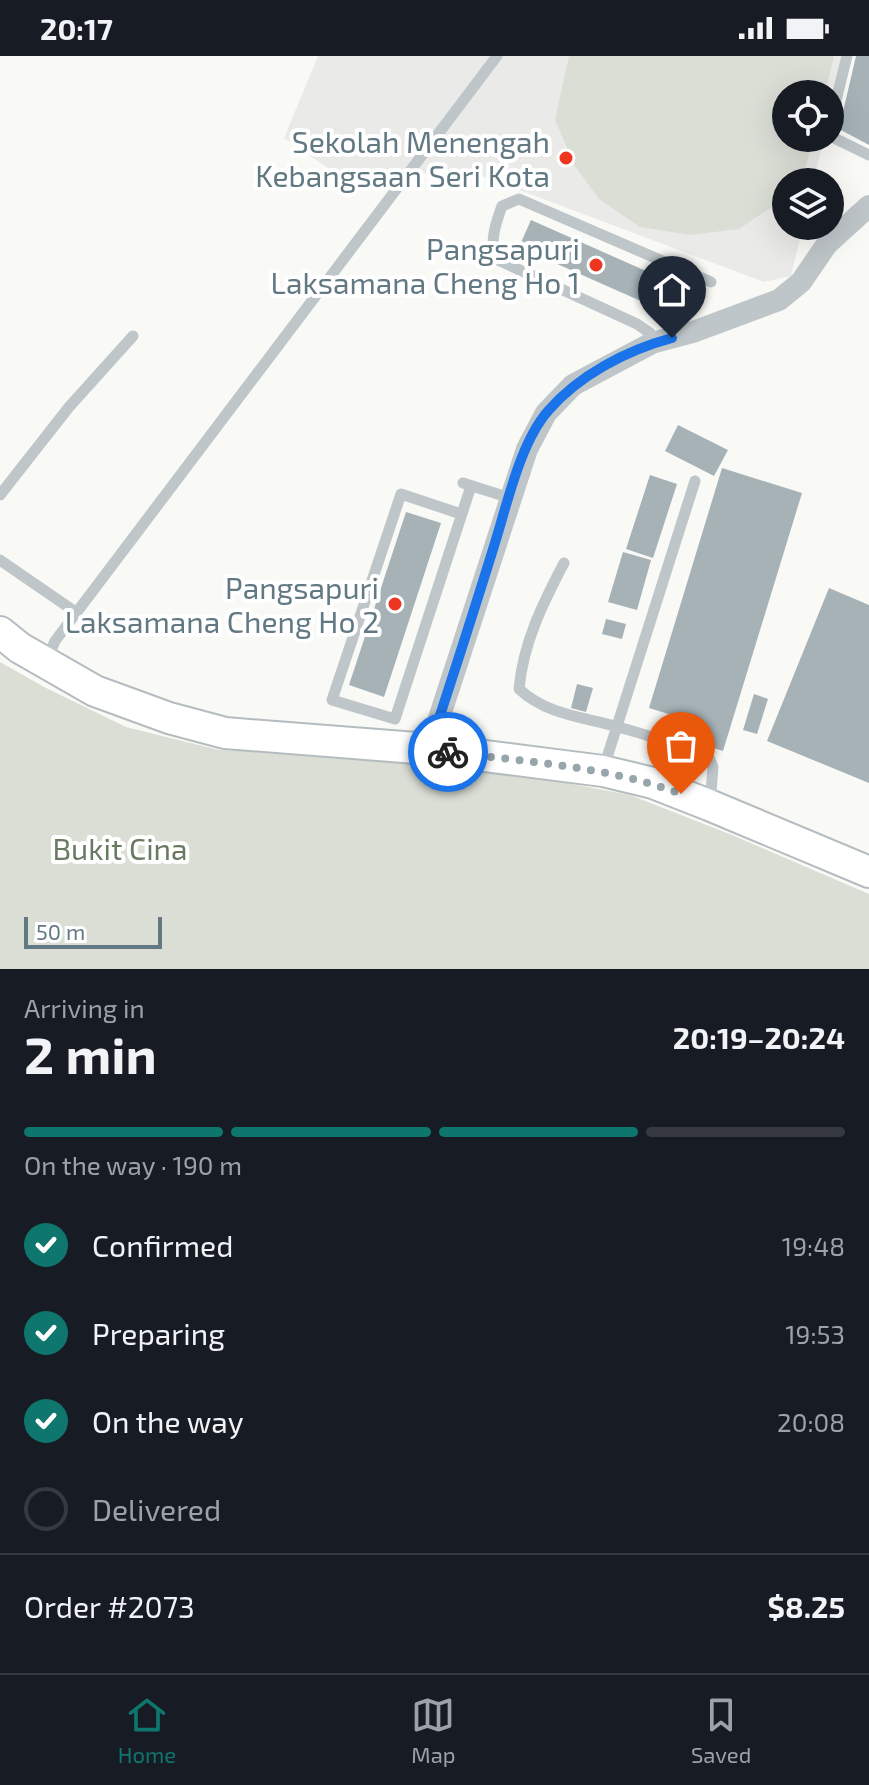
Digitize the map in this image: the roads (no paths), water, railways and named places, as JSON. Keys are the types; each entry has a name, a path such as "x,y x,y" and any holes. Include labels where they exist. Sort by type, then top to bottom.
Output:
{"street":[{"path":"429,749 527,449 546,413 573,385 652,343 693,332 779,300 801,282 827,244 869,206"},
{"path":"0,632 95,691 169,718 225,733 429,749 603,771 653,783 869,872"}],"lane":[{"path":"46,663 55,641 497,56"},
{"path":"841,80 847,56"},
{"path":"844,143 869,155"},
{"path":"652,343 650,333 637,324 498,260 493,250 495,225 502,206 519,199 711,282"},
{"path":"0,495 69,407 133,336"},
{"path":"603,771 695,481"},
{"path":"461,514 401,494 332,700 395,719 461,514 467,485 510,498"},
{"path":"0,560 77,613"},
{"path":"564,563 539,610 521,665 519,689 533,702 709,758 713,767 709,805"}],"place":[{"name":"Sekolah Menengah Kebangsaan Seri Kota","path":"566,158"},
{"name":"Pangsapuri Laksamana Cheng Ho 1","path":"596,265"},
{"name":"Pangsapuri Laksamana Cheng Ho 2","path":"395,604"}],"park label":[{"name":"Bukit Cina","path":"120,848"}]}
